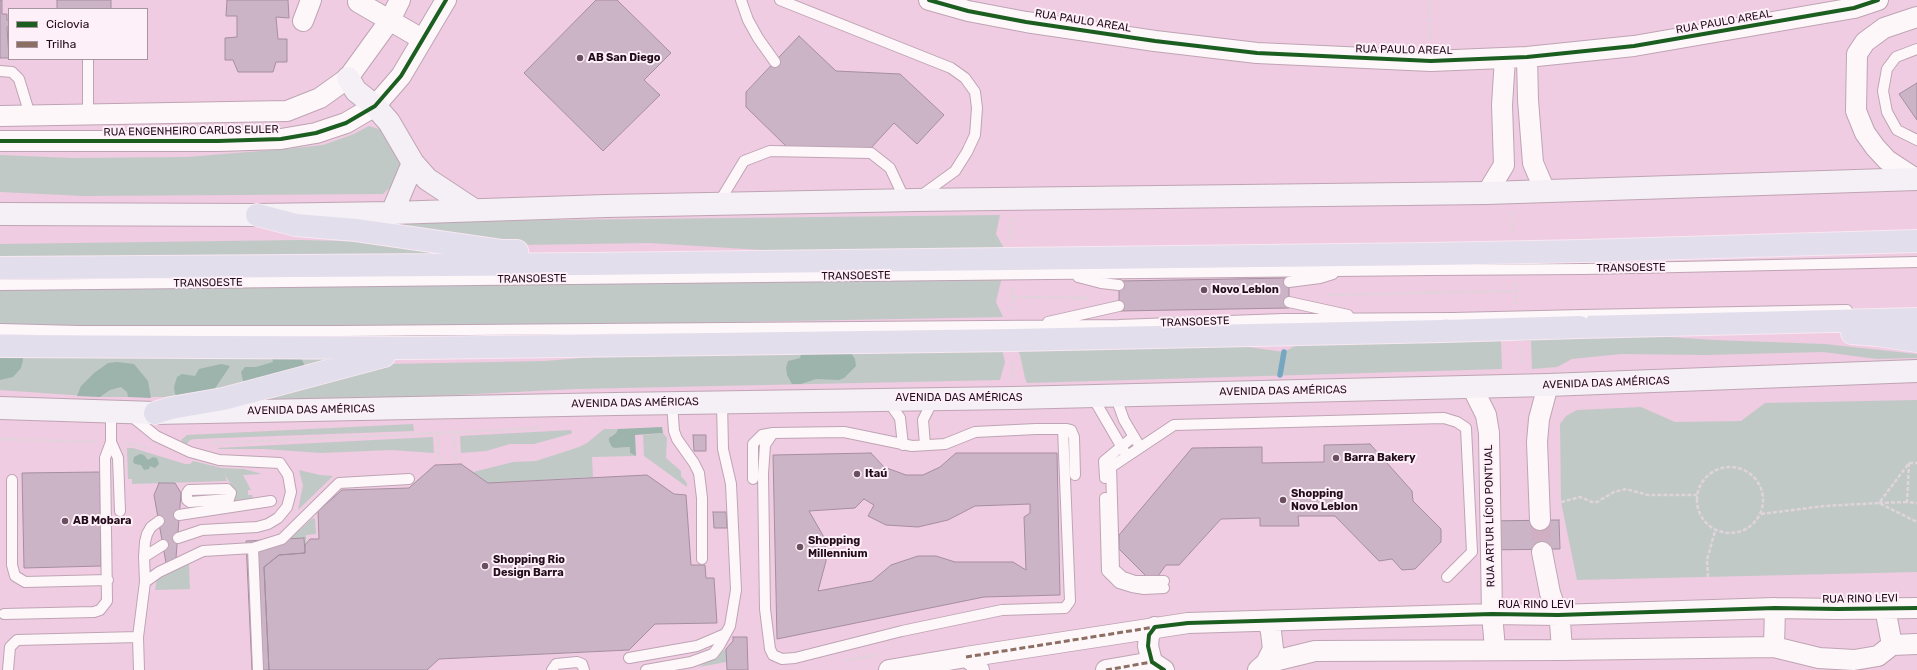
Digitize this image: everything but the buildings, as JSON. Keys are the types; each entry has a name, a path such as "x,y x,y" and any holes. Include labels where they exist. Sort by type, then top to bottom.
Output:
{"highway":[{"path":"257,215 296,225 356,230 501,251 549,252 564,254 590,264"},
{"path":"0,268 590,264 1429,262 1584,260 1917,246"},
{"path":"0,346 415,348 1005,340 1582,321 1774,322 1917,319"},
{"path":"1774,322 1790,328 1806,331 1878,335 1917,341"},
{"path":"155,413 171,408 223,399 415,348"}],"main road":[{"path":"348,78 356,91 375,106 389,122 412,163 427,179 474,210"},
{"path":"392,213 412,163"},
{"path":"0,214 257,215 392,213 910,200 1487,193 1917,179"},
{"name":"AVENIDA DAS AMÉRICAS","path":"0,408 155,413 1092,396 1548,385 1917,371"}],"street":[{"path":"303,21 311,0"},
{"name":"RUA ENGENHEIRO CARLOS EULER","path":"0,116 287,111 320,98 348,78 390,20 400,0"},
{"name":"RUA ENGENHEIRO CARLOS EULER","path":"0,140 218,141 281,139 316,133 346,123 375,106 401,76 446,0"},
{"name":"RUA PAULO AREAL","path":"929,0 968,11 1026,22 1155,41 1258,53 1431,61 1527,57 1634,46 1854,8 1878,0"},
{"path":"357,1 422,39"},
{"path":"1917,17 1884,28 1864,42 1857,54 1856,111 1865,133 1875,147 1887,160 1917,179"},
{"path":"1527,57 1528,100 1533,163 1545,191"},
{"path":"1487,193 1504,165 1502,105 1505,58"},
{"path":"1540,520 1537,442 1539,419 1548,385"},
{"name":"RUA ARTUR LÍCIO PONTUAL","path":"1472,387 1486,416 1489,433 1492,614 1495,649"},
{"path":"1542,552 1550,593 1558,615 1562,634 1562,650"},
{"path":"1774,647 1775,608"},
{"name":"RUA RINO LEVI","path":"972,663 1155,627 1188,624 1492,614 1558,615 1775,608 1917,608"},
{"path":"1880,657 1885,608"},
{"path":"1262,666 1273,649 1268,621"},
{"path":"1106,670 1158,666 1148,646 1149,635 1155,627"},
{"path":"1262,666 1315,651 1774,647 1820,664 1880,657 1917,644"},
{"path":"884,663 972,663"}],"lane":[{"path":"741,0 748,20 758,38 775,62"},
{"path":"718,204 744,161 770,151 870,151 890,168 910,200 955,171 967,152 975,135 977,108 975,92 965,78 951,68 780,0"},
{"path":"1917,49 1896,57 1887,69 1883,91 1888,112 1897,130 1917,140"},
{"path":"88,60 88,114"},
{"path":"0,71 12,72 19,80 30,115"},
{"name":"TRANSOESTE","path":"0,286 1344,271 1429,262"},
{"name":"TRANSOESTE","path":"1289,282 1320,278 1344,271"},
{"name":"TRANSOESTE","path":"1064,273 1101,283 1119,284"},
{"name":"TRANSOESTE","path":"1289,302 1326,308 1360,318"},
{"name":"TRANSOESTE","path":"1030,326 1120,306"},
{"path":"1582,321 1853,310"},
{"name":"TRANSOESTE","path":"0,329 79,332 1030,326 1360,318 1448,325"},
{"path":"1115,395 1124,420 1140,447"},
{"path":"1092,396 1127,456"},
{"path":"885,399 894,408 900,418 904,445"},
{"path":"924,445 923,420 934,399"},
{"path":"646,670 703,658 713,654 725,634 732,616 736,590 731,484 723,449 722,402"},
{"path":"672,403 675,435 699,473 702,498 702,559"},
{"path":"4,614 94,612 100,610 107,601 106,458 119,413 156,436 190,452 219,460 280,463 288,475 291,492 287,507 278,518 268,524 257,527 202,530 178,538"},
{"path":"1133,437 1104,461 1106,571 1119,583 1144,589 1164,585 1135,581 1123,577 1114,570 1111,467 1174,425 1444,418 1457,422 1466,428 1468,438 1472,552 1447,577"},
{"path":"773,433 764,452 765,610 770,649 773,655 782,659 795,658 902,631 1002,610 1065,608 1070,601 1062,429"},
{"path":"753,479 753,444 762,435 773,433 844,432 869,436 904,445 924,445 944,444 975,432 1062,429 1071,430 1073,433 1075,475"},
{"path":"111,442 118,458 120,511"},
{"path":"145,582 159,572 203,551 254,548 282,539 338,483 409,479"},
{"path":"12,480 12,565 15,576 25,582 108,580"},
{"path":"179,515 194,507 271,501"},
{"path":"139,670 138,637 145,582 145,542 151,527 159,521"},
{"path":"144,557 163,545"},
{"path":"254,548 258,670"},
{"path":"629,658 690,648 725,634"},
{"path":"8,670 10,647 18,640 138,637"},
{"path":"552,670 556,664 577,662 582,664 584,670"}],"path":[{"path":"1429,0 1431,61"},
{"path":"1011,211 1012,248"},
{"path":"1012,284 1012,316"},
{"path":"1320,296 1515,291"},
{"path":"1012,297 1089,298"},
{"path":"1012,385 1013,358"},
{"path":"209,443 524,430 547,426"},
{"path":"454,432 456,462"},
{"path":"438,433 439,462"},
{"path":"1909,463 1917,463"},
{"path":"1908,502 1909,463"},
{"path":"1879,503 1909,463"},
{"path":"1728,467 1740,468 1750,473 1758,481 1764,503 1761,514 1755,523 1746,530 1726,534 1716,531 1707,525 1700,516 1697,506 1697,495 1700,485 1707,476 1717,469 1728,467"},
{"path":"1561,502 1580,497 1592,502 1597,502 1614,492 1626,489 1648,494 1697,495"},
{"path":"1761,514 1825,506 1908,502 1917,503"},
{"path":"1879,503 1917,522"},
{"path":"1708,577 1707,560 1716,531"},
{"path":"840,662 884,663"}],"shaded area":[{"path":"369,126 382,130 404,164 396,182 383,194 84,196 0,192 0,155 72,158 187,157 323,145 354,134"},
{"path":"1000,215 996,234 1005,250 778,251 650,243 520,245 372,222"},
{"path":"300,240 381,242 467,255 0,259 0,244"},
{"path":"1002,277 996,302 1003,317 635,324 263,327 0,325 0,289"},
{"path":"1641,335 1714,340 1825,344 1917,354 1917,358 1877,359 1823,352 1705,355 1621,354 1572,359 1557,367 1532,369 1531,341 1501,341 1502,369 1027,383 1020,355 1016,346 1234,345 1284,352 1302,342"},
{"path":"1001,345 1005,362 1000,380 576,389 235,406 390,364 545,361 678,350"},
{"path":"0,352 328,357 328,362 187,397 100,397 0,390"},
{"path":"1917,400 1917,572 1577,580 1561,502 1560,424 1566,416 1577,410 1641,407 1675,422 1741,421 1765,403"},
{"path":"413,424 414,431 195,439 190,440 186,445 181,440 187,435"},
{"path":"604,429 618,429 616,433 611,436 615,448 630,447 630,453 636,456 592,457 593,477 488,483 473,472 513,462 536,461 579,447 587,443"},
{"path":"571,430 572,433 570,434 534,444 510,444 486,451 461,453 460,436"},
{"path":"663,433 667,438 666,458 681,471 681,476 687,483 687,487 644,456 643,435"},
{"path":"433,437 434,453 391,450 321,453 264,449 217,448"},
{"path":"127,448 133,448 185,464 190,464 193,461 222,468 244,469 262,474 243,475 251,490 248,490 248,495 252,495 253,498 235,501 233,488 225,475 227,481 132,484 132,479 128,479"},
{"path":"299,470 320,475 333,476 298,510 303,485"},
{"path":"313,518 315,519 316,534 306,535 305,545 304,538 290,539"},
{"path":"186,563 189,564 190,589 155,590 157,578"},
{"path":"726,649 726,662 699,667 721,652"}],"green space":[{"path":"849,350 855,359 856,366 844,378 839,380 816,379 801,384 792,384 787,375 786,368 788,361 800,358 801,354"},
{"path":"0,352 23,352 21,368 13,377 0,380"},
{"path":"272,356 300,356 306,368 244,385 241,372 245,367 256,367 273,362"},
{"path":"117,362 134,364 148,381 151,398 128,397 127,392 121,387 110,390 100,397 77,396 81,386 94,373 108,363"},
{"path":"221,364 230,366 212,393 179,397 175,394 174,387 177,377 182,374 195,376 199,369"},
{"path":"662,427 663,433 635,435 636,456 630,453 630,447 615,448 612,447 609,441 609,438 616,433 618,429"},
{"path":"140,454 144,455 148,460 153,457 157,458 159,464 155,468 150,466 149,469 144,470 141,465 133,462 134,457"}],"waterway":[{"path":"1280,375 1284,352"}],"tunnel":[{"path":"1540,520 1542,552"}],"marked path":[{"path":"966,657 1155,627"},
{"path":"1106,670 1152,662"}],"cycle path":[{"path":"0,141 218,141 281,139 316,133 346,123 375,106 401,76 446,0"},
{"path":"929,0 968,11 1026,22 1155,41 1257,53 1431,61 1527,57 1634,46 1854,8 1878,0"},
{"path":"1164,670 1152,662 1148,646 1149,635 1155,627 1188,623 1492,614 1558,615 1775,608 1917,608"}],"place":[{"name":"AB San Diego","path":"580,58"},
{"name":"Novo Leblon","path":"1204,290"},
{"name":"Barra Bakery","path":"1336,458"},
{"name":"Itaú","path":"857,474"},
{"name":"Shopping Novo Leblon","path":"1283,500"},
{"name":"AB Mobara","path":"65,521"},
{"name":"Shopping Millennium","path":"800,547"},
{"name":"Shopping Rio Design Barra","path":"485,566"}]}
